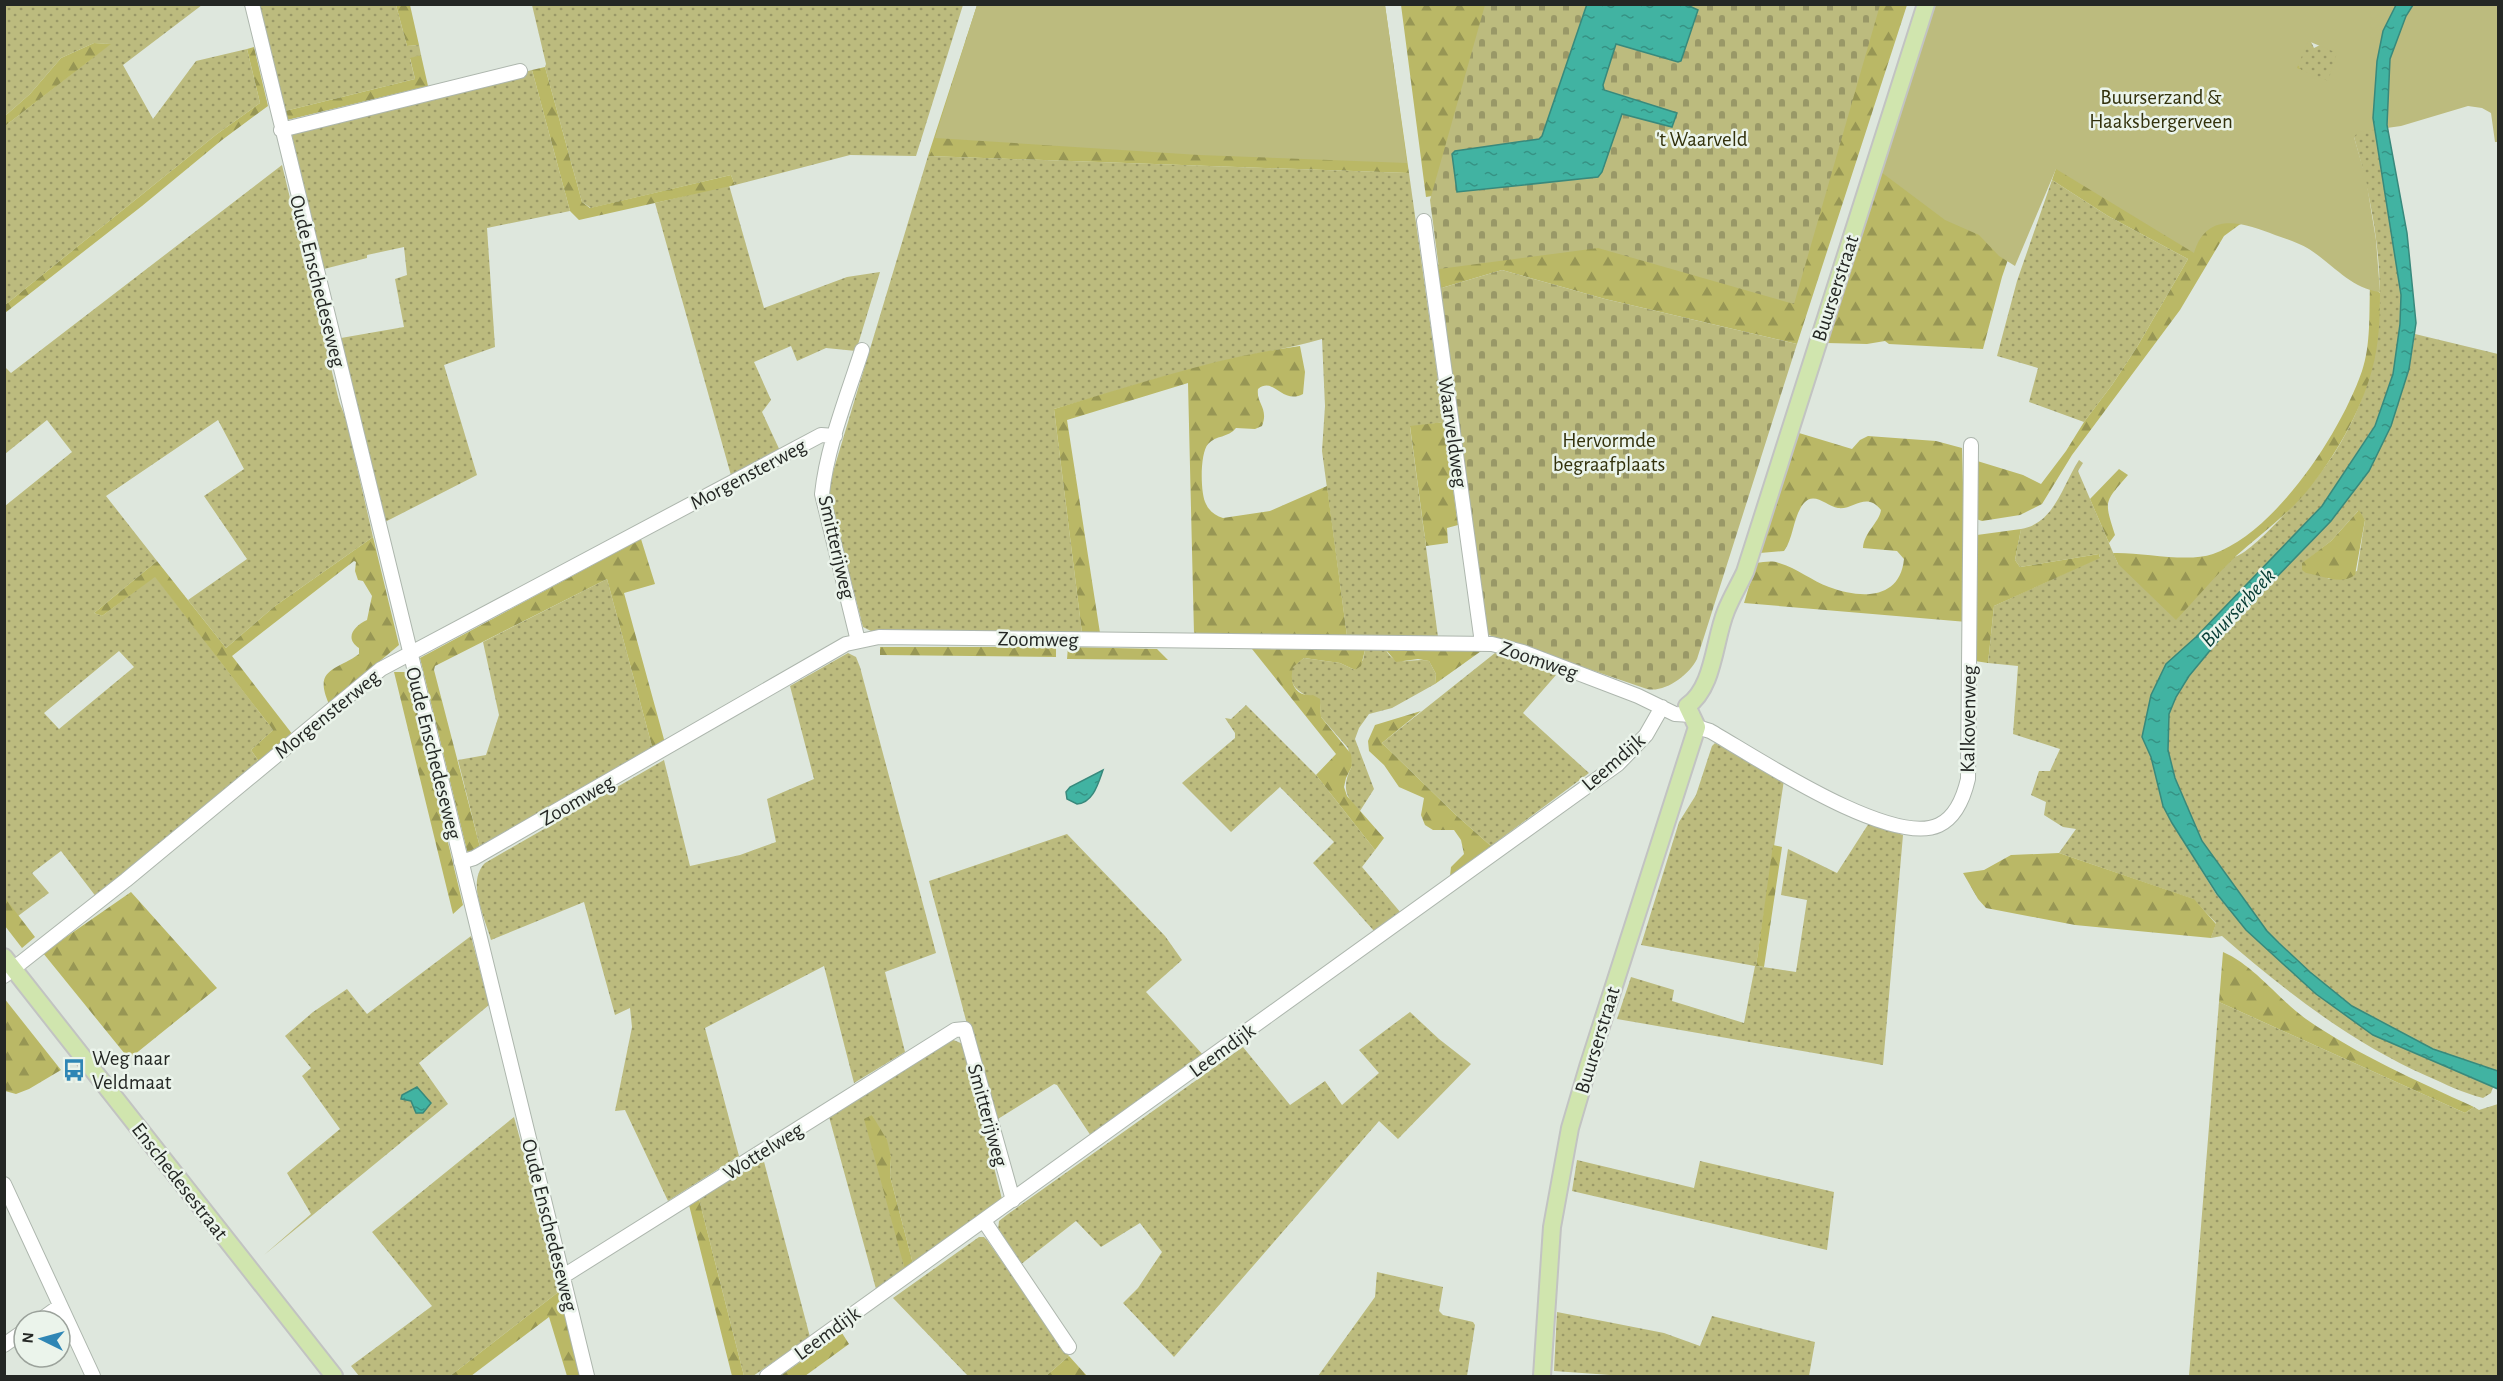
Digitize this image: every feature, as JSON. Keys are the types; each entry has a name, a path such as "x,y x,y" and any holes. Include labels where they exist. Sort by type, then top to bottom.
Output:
{"main road":[{"name":"Buurserstraat","path":"1542,1377 1552,1227 1570,1128 1696,700 1705,687 1726,611 1745,572 1926,4"},
{"name":"Enschedesestraat","path":"8,967 334,1377"}],"street":[{"name":"Oude Enschedeseweg","path":"252,4 587,1377"},
{"path":"282,130 520,71"},
{"name":"Waarveldweg","path":"1424,220 1482,643"},
{"name":"Smitterijweg","path":"858,640 822,494 835,436 862,350"},
{"name":"Morgensterweg","path":"8,967 126,880 381,669 821,435 835,436"},
{"name":"Kalkovenweg","path":"1692,716 1710,731 1819,794 1882,821 1910,828 1926,828 1940,824 1954,812 1962,798 1968,779 1971,445"},
{"name":"Zoomweg","path":"461,862 474,858 846,644 879,637 1503,645 1662,707 1692,716"},
{"name":"Leemdijk","path":"767,1377 1618,764 1646,735 1662,707"},
{"name":"Smitterijweg","path":"965,1029 1013,1200"},
{"name":"Wottelweg","path":"562,1277 955,1030 965,1029"},
{"path":"4,1184 93,1377"},
{"path":"984,1221 1069,1347"},
{"path":"56,1309 60,1306"}],"green space":[{"path":"5,5 202,5 123,65 153,119 196,61 247,49 260,103 217,134 5,305 5,126 110,44 94,43 61,58 30,94 5,116"},
{"path":"258,5 396,5 407,46 419,45 421,55 410,59 415,79 285,111"},
{"path":"396,5 410,5 419,45 407,46"},
{"path":"532,5 963,5 916,156 850,155 735,185 731,175 591,208 582,202 545,67"},
{"path":"977,5 1385,5 1409,173 928,156"},
{"path":"977,5 1385,5 1407,163 1199,155 935,138"},
{"path":"1401,5 1587,5 1457,192 1426,197"},
{"name":"'t Waarveld","path":"1485,5 1880,5 1794,304 1598,248 1439,269 1430,200"},
{"path":"1787,5 1907,5 1797,344 1605,299 1502,270 1438,289 1435,265 1544,250"},
{"name":"Buurserzand & Haaksbergerveen","path":"1934,5 2498,5 2498,142 2495,142 2491,113 2482,108 2468,106 2401,126 2358,132 2354,137 2366,179 2376,240 2380,292 2369,290 2351,281 2318,255 2301,245 2239,224 2217,225 2208,230 2200,239 2194,253 2056,169 2015,266 1999,256 1979,235 1945,220 1881,172","holes":["2308,41 2337,53 2328,81 2297,68"]},
{"path":"2332,5 2373,118 2401,295 2400,324 2393,374 2375,425 2322,506 2196,637 2166,664 2151,695 2142,737 2151,757 2163,806 2172,823 2216,894 2246,930 2316,994 2373,1035 2493,1087 2491,1093 2483,1098 2454,1088 2399,1062 2319,1014 2222,936 2211,938 2216,923 2193,899 2059,853 2076,829 2063,827 2044,815 2046,802 2031,795 2039,771 2050,771 2060,749 2013,734 2018,666 1988,663 1994,606 2100,557 2099,554 2020,567 2015,560 2021,529 2033,525 2050,511 2079,460 2083,463 2078,471 2118,564 2237,556 2267,533 2294,504 2328,463 2353,420 2369,376 2378,331 2380,284 2376,236 2367,187 2354,137 2330,133 2294,56 2302,23 2314,48 2324,43"},
{"path":"94,43 111,44 5,126 5,116 30,94 61,58"},
{"path":"254,47 268,106 5,313 5,305 217,134 260,103 247,49"},
{"path":"421,55 428,86 287,120 285,111 415,79 410,58"},
{"path":"2294,56 2302,72 2253,219 2239,225 2224,236 2180,310 2072,455 2042,504 2020,515 1982,521 1976,519 1974,460 2023,475 2041,484 2137,347 2188,259 2108,216 2052,180 2075,113"},
{"path":"545,67 582,202 590,208 731,175 735,185 579,220 570,211 532,70"},
{"path":"532,70 570,211 487,228 495,347 444,365 477,475 385,522 341,338 404,327 395,279 407,275 404,247 367,255 367,258 324,269 292,136 294,132"},
{"path":"928,156 1409,173 1444,422 1410,427 1438,637 1347,636 1322,451 1325,406 1322,339 1202,366 1054,409 1082,633 885,632 871,631 863,627 829,496 830,482"},
{"path":"282,165 339,401 346,419 373,537 275,606 226,648 188,600 247,559 204,496 244,469 218,420 106,496 157,561 94,613 102,616 155,576 273,730 251,750 260,763 97,898 61,851 32,873 49,893 18,916 4,898 5,506 72,452 47,420 5,454 4,366 11,373","holes":["119,651 134,667 59,729 44,713"]},
{"path":"1881,172 2025,210 2002,277 1983,349 1889,344 1885,341 1867,344 1827,343"},
{"path":"2052,180 2108,216 2188,259 2137,347 2084,422 2029,402 2038,368 1997,356 2017,281"},
{"path":"729,185 764,308 847,277 880,272 856,351 826,348 797,361 791,346 754,362 771,400 762,412 781,453 732,479 655,203"},
{"name":"Hervormde begraafplaats","path":"1502,270 1605,299 1797,344 1697,659 1682,677 1669,685 1654,690 1647,689 1486,634 1438,289"},
{"path":"2370,285 2380,293 2379,332 2374,361 2361,402 2337,449 2299,500 2236,556 2176,620 2118,564 2113,553 2190,558 2213,554 2237,542 2260,525 2282,503 2322,450 2339,422 2362,371 2367,350"},
{"path":"2415,334 2498,354 2498,1071 2433,1049 2352,1006 2310,972 2267,931 2202,841 2175,778 2168,750 2169,714 2189,676 2236,619 2331,521 2348,495 2400,393 2409,369","holes":["2358,511 2365,520 2357,571 2329,579 2303,563 2331,541"]},
{"path":"1300,346 1305,372 1303,394 1289,396 1269,386 1258,389 1264,415 1262,426 1255,429 1236,428 1215,439 1205,449 1202,464 1204,499 1215,515 1223,518 1270,511 1327,486 1347,636 1194,634 1188,383 1067,420 1100,633 1082,633 1054,409 1207,364"},
{"path":"1444,422 1458,525 1447,528 1448,543 1426,546 1410,426"},
{"path":"1799,433 1852,449 1860,440 1868,436 1936,441 1962,448 1967,622 1744,603 1756,563 1776,562 1841,591 1866,594 1887,589 1901,572 1904,559 1897,551 1863,548 1866,537 1881,510 1870,502 1838,508 1812,498 1800,508 1784,551 1760,553"},
{"path":"2119,469 2128,475 2108,502 2115,535 2109,543 2090,499"},
{"path":"2359,510 2365,520 2355,575 2337,580 2302,570 2302,563 2331,541"},
{"path":"2021,529 2015,560 2020,567 2099,554 2100,558 1994,606 1988,663 1975,661 1977,607 1975,541 1977,535"},
{"path":"373,537 399,645 329,704 325,692 325,677 329,672 359,654 359,648 352,640 352,636 355,629 367,620 372,596 363,581 358,580 354,561 232,656 293,735 260,763 251,750 273,730 155,577 102,616 94,613 157,561 226,648 275,606"},
{"path":"641,539 655,584 624,593 665,743 653,750 607,579 435,666 434,670 481,851 470,855 467,851 420,658"},
{"path":"607,579 653,750 481,851 458,760 486,755 499,715 483,642"},
{"path":"880,647 1056,647 1056,657 880,655"},
{"path":"1068,647 1157,649 1168,660 1067,659"},
{"path":"1252,649 1365,650 1361,666 1355,670 1340,663 1304,658 1293,667 1292,678 1295,688 1302,694 1313,695 1320,699 1321,717 1351,754 1352,766 1344,787 1347,796 1384,838 1375,850 1316,775 1336,754"},
{"path":"1484,649 1435,684 1436,674 1429,661 1418,659 1396,662 1386,650"},
{"path":"1365,650 1386,650 1390,656 1400,661 1429,661 1436,674 1435,684 1392,708 1369,714 1359,728 1355,739 1374,789 1360,811 1351,801 1346,790 1352,766 1348,748 1321,717 1320,703 1298,690 1294,686 1291,675 1292,667 1304,658 1340,663 1355,670 1363,660"},
{"path":"848,653 856,657 860,667 936,953 885,972 905,1052 854,1083 824,966 705,1028 739,1156 668,1201 625,1110 615,1111 632,1027 630,1008 615,1015 584,902 491,940 481,911 477,880 485,863 664,760 690,866 740,855 776,842 767,799 814,779 790,686"},
{"path":"1495,653 1556,675 1523,713 1589,773 1491,846 1382,743"},
{"path":"394,672 405,672 408,676 463,905 453,914"},
{"path":"1246,705 1316,775 1375,850 1362,867 1401,913 1375,932 1313,863 1334,842 1280,787 1231,832 1182,783 1235,738 1235,733 1225,718 1231,719"},
{"path":"1421,711 1382,743 1491,846 1450,876 1451,867 1464,854 1461,840 1454,830 1433,830 1425,825 1421,815 1424,798 1399,787 1384,765 1369,751 1368,741 1375,725"},
{"path":"1715,743 1784,780 1756,966 1796,972 1807,900 1781,895 1788,849 1837,873 1869,823 1903,835 1883,1065 1617,1019 1631,977 1674,990 1672,1001 1744,1023 1755,966 1641,945 1679,822 1696,795"},
{"path":"1067,834 1165,936 1182,960 1146,992 1204,1056 1091,1136 1057,1085 1054,1084 993,1122 929,881"},
{"path":"1773,845 1782,847 1764,967 1756,966"},
{"path":"2059,853 2194,899 2216,924 2211,938 2075,925 1986,908 1963,873 1984,870 2011,855"},
{"path":"131,892 217,988 129,1059 43,953"},
{"path":"5,898 35,937 22,948 5,926"},
{"path":"471,936 489,1005 419,1063 448,1104 264,1255 311,1214 287,1173 340,1129 302,1076 311,1068 285,1036 313,1012 347,989 367,1014"},
{"path":"2223,952 2246,966 2296,1011 2326,1032 2388,1067 2474,1107 2465,1113 2219,1002"},
{"path":"4,998 61,1070 16,1094 5,1091"},
{"path":"2219,1002 2465,1113 2474,1107 2479,1110 2498,1104 2498,1376 2189,1376"},
{"path":"1410,1012 1471,1064 1398,1139 1379,1121 1174,1357 1123,1303 1138,1288 1162,1252 1140,1223 1101,1247 1076,1221 1020,1265 998,1230 999,1221 1008,1214 1243,1047 1290,1105 1325,1081 1342,1105 1379,1073 1359,1050"},
{"path":"951,1039 963,1044 1002,1199 913,1264 890,1176 891,1157 872,1115 905,1270 876,1289 828,1113"},
{"path":"872,1115 887,1140 891,1157 890,1176 913,1264 905,1270 864,1119"},
{"path":"514,1117 561,1290 450,1376 359,1376 351,1366 432,1306 372,1232"},
{"path":"762,1154 810,1337 753,1376 744,1376 698,1195"},
{"path":"1577,1160 1694,1188 1700,1161 1834,1192 1827,1250 1572,1191"},
{"path":"698,1195 744,1376 732,1376 688,1201"},
{"path":"979,1237 987,1240 1069,1356 1046,1376 968,1376 893,1298"},
{"path":"1377,1272 1443,1287 1439,1311 1443,1315 1473,1322 1475,1325 1467,1376 1318,1376 1375,1297"},
{"path":"561,1290 582,1376 567,1376 549,1317 471,1376 450,1376"},
{"path":"1557,1312 1664,1333 1700,1346 1712,1316 1815,1342 1809,1376 1624,1376 1554,1371"},
{"path":"842,1333 849,1344 805,1376 780,1376"},
{"path":"1069,1356 1087,1376 1046,1376"}],"water":[{"path":"1587,4 1685,4 1698,10 1681,61 1616,44 1603,85 1604,90 1677,113 1672,127 1622,114 1602,172 1598,177 1457,192 1452,154 1455,151 1539,139 1542,136"},
{"name":"Buurserbeek","path":"2396,5 2413,5 2406,16 2390,59 2387,125 2407,233 2416,323 2409,369 2391,426 2369,471 2331,521 2236,619 2189,676 2169,714 2168,750 2175,778 2202,841 2267,931 2310,972 2352,1006 2433,1049 2498,1071 2498,1089 2373,1035 2316,994 2246,930 2217,894 2172,823 2163,806 2151,757 2142,737 2151,695 2166,664 2196,637 2322,506 2375,426 2393,374 2400,324 2401,295 2373,118 2377,61 2383,31"},
{"path":"1103,770 1094,792 1087,800 1077,804 1067,799 1066,792 1070,787"},
{"path":"417,1087 431,1103 423,1113 416,1113 411,1101 401,1099 402,1095"}],"place":[{"name":"Weg naar Veldmaat","path":"74,1070"}]}
